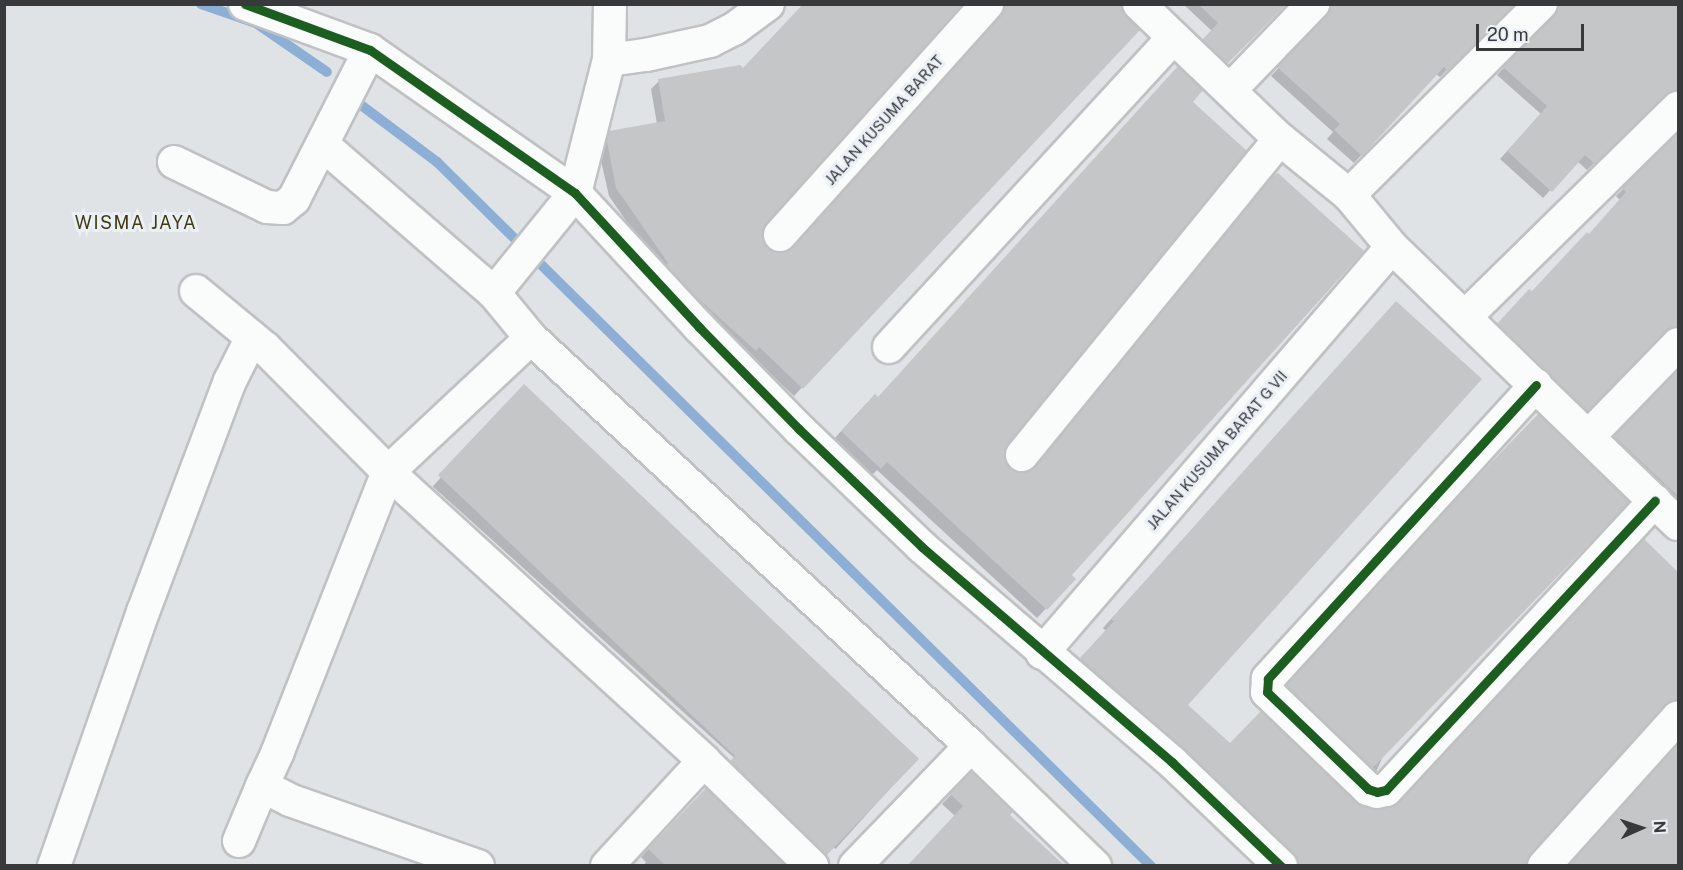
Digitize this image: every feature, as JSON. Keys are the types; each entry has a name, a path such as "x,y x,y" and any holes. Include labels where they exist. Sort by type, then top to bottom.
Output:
{"street":[{"path":"245,4 370,50 575,193 699,327 922,547 1042,653 1172,762 1281,866"},
{"path":"502,284 575,193 609,60 610,4"},
{"path":"609,60 646,56 710,41 734,29 768,4"},
{"name":"JALAN KUSUMA BARAT","path":"780,235 987,4"},
{"path":"1139,4 1280,139 1349,195 1392,247 1466,316 1678,524"},
{"path":"1230,90 1313,4"},
{"path":"1349,195 1541,4"},
{"path":"889,347 1173,39"},
{"path":"174,162 267,207 283,208 294,199 370,50"},
{"path":"1466,316 1678,108"},
{"path":"1022,455 1280,139"},
{"path":"323,145 502,284 531,338 971,746 1095,866"},
{"name":"JALAN KUSUMA BARAT G VII","path":"1042,653 1392,247"},
{"path":"196,291 252,337 388,472 704,761 812,866"},
{"path":"54,866 147,601 230,381 252,337"},
{"path":"239,841 279,751 388,472 531,338"},
{"path":"1588,437 1678,344"},
{"path":"1536,385 1268,679 1267,692 1368,789 1377,792 1386,790 1655,501"},
{"path":"1544,866 1678,717"},
{"path":"855,866 971,746"},
{"path":"607,866 704,761"},
{"path":"262,786 290,800 478,866"}],"building":[{"path":"803,4 962,4 767,223 762,232 763,241 768,249 777,253 786,252 793,247 1000,16 1005,4 1122,4 1126,17 1140,30 803,389 759,347 756,351 689,290 666,265 668,263 616,188 607,142 609,131 665,121 658,79 740,65 743,68"},
{"path":"1198,4 1287,4 1227,64 1202,40 1218,23"},
{"path":"1330,4 1515,4 1448,71 1444,67 1362,156 1334,130 1340,124 1277,67 1326,16"},
{"path":"1558,4 1678,4 1678,91 1665,95 1595,164 1585,155 1552,192 1507,151 1547,106 1503,67 1554,17"},
{"path":"1178,66 1203,90 1193,102 1247,151 1008,444 1004,453 1005,461 1010,469 1020,473 1029,472 1036,466 1274,175 1278,173 1364,251 1072,575 1076,579 1047,610 887,462 881,469 841,431 875,394 878,397"},
{"path":"1678,133 1678,327 1665,331 1588,411 1497,324 1529,289 1532,291 1587,232 1589,234 1626,192 1622,188"},
{"path":"1396,301 1482,379 1188,705 1230,743 1261,711 1356,802 1372,809 1390,808 1399,802 1644,539 1678,572 1678,699 1665,705 1531,854 1526,866 1300,866 1293,853 1184,749 1080,658 1114,621 1111,619"},
{"path":"1678,369 1678,496 1614,436"},
{"path":"524,384 919,759 826,856 730,761 735,756 438,475"},
{"path":"1538,414 1629,502 1372,769 1280,681"},
{"path":"1678,743 1678,866 1569,866"},
{"path":"971,772 1013,812 1010,815 1065,866 907,866 963,806 950,794"},
{"path":"706,788 786,866 666,866 648,849"}],"waterway":[{"path":"201,4 256,23 327,72"},
{"path":"361,105 437,162 1151,866"}],"cycle path":[{"path":"245,4 370,50 575,193 699,327 799,429 922,547 1172,762 1281,866"},
{"path":"1536,385 1268,679 1267,692 1368,789 1377,792 1386,790 1655,501"}],"district":[{"name":"WISMA JAYA","path":"136,223"}]}
